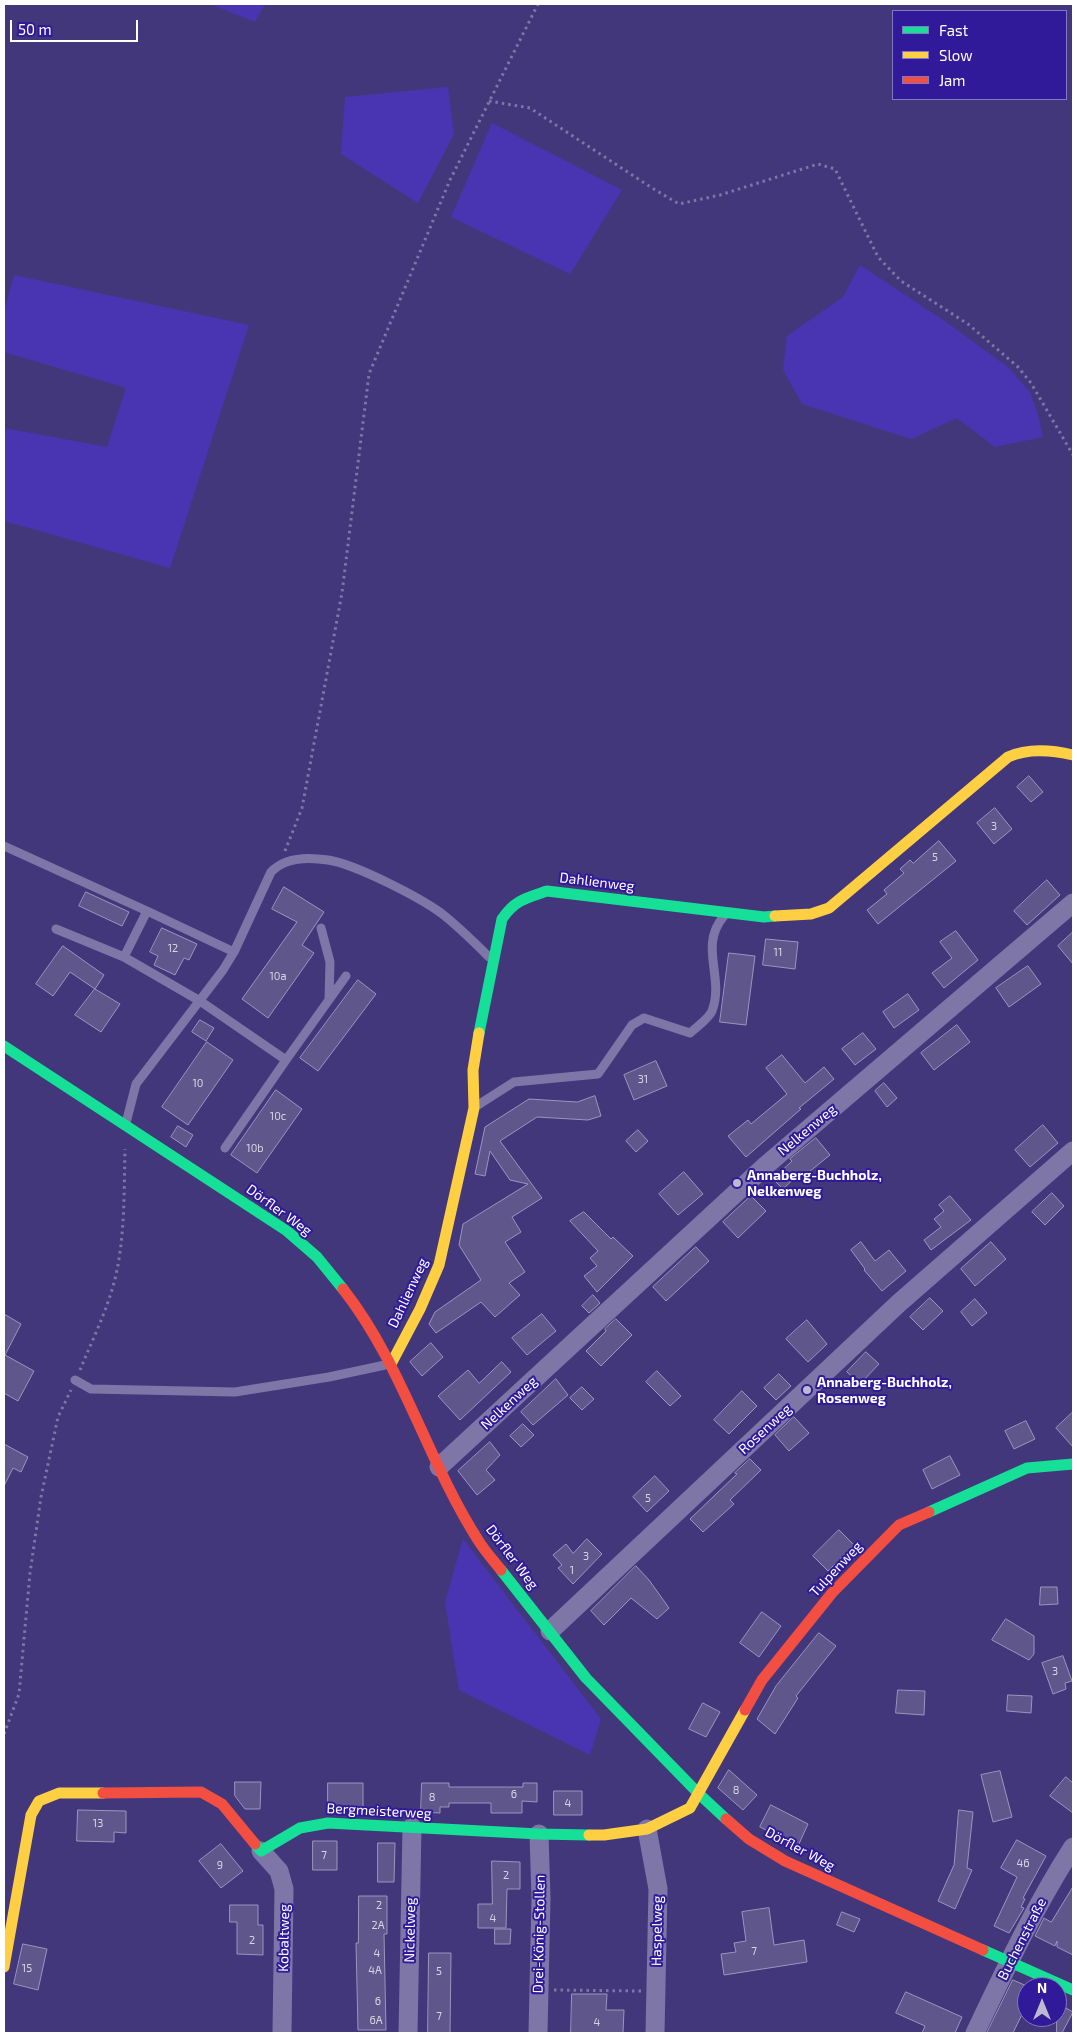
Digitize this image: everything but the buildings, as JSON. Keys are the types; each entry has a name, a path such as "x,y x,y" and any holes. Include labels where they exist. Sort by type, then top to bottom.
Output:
{"street":[{"name":"Dahlienweg","path":"391,1364 420,1309 440,1265 474,1108 473,1070 492,961 502,919 511,906 524,898 547,891 726,913 786,917 811,914 829,908 896,849 1010,756 1039,751 1061,752 1073,756"},
{"name":"Nelkenweg","path":"439,1467 764,1167 1073,903"},
{"name":"Dörfler Weg","path":"4,1046 287,1230 317,1257 352,1301 374,1334 391,1364 414,1417 439,1467 478,1540 586,1678 698,1793 750,1839 785,1861 1073,1990"},
{"name":"Rosenweg","path":"550,1631 899,1303 1073,1152"},
{"name":"Tulpenweg","path":"698,1793 762,1680 832,1594 899,1525 1027,1468 1073,1464"},
{"path":"4,1967 31,1815 39,1801 59,1793 201,1792 222,1804 261,1851"},
{"name":"Bergmeisterweg","path":"261,1851 286,1834 308,1824 328,1822 540,1834 604,1835 647,1829 690,1808 698,1793"},
{"name":"Nickelweg","path":"408,2033 412,1827"},
{"name":"Haspelweg","path":"647,1829 658,1889 655,2033"},
{"name":"Drei-König-Stollen","path":"538,2033 541,1898 540,1834"},
{"name":"Buchenstraße","path":"975,2033 1052,1880 1073,1847"},
{"name":"Kobaltweg","path":"261,1851 280,1871 284,1889 282,2033"}],"lane":[{"path":"4,846 234,952"},
{"path":"126,1126 136,1084 223,970 234,952 271,872 278,865 286,861 312,858 330,860 362,872 404,892 441,913 492,961"},
{"path":"124,957 147,911"},
{"path":"474,1108 514,1082 598,1074 632,1025 644,1018 690,1033 712,1012 716,985 711,944 715,926 726,913"},
{"path":"321,928 330,962 329,999"},
{"path":"56,929 124,957 200,1001 286,1060"},
{"path":"226,1148 346,976"},
{"path":"75,1380 91,1389 235,1392 329,1377 391,1364"}],"path":[{"path":"286,861 284,849 302,808 342,593 369,374 450,180 538,4"},
{"path":"489,101 530,108 679,204 720,195 818,164 836,169 878,257 901,281 968,324 1018,368 1031,383 1073,455"},
{"path":"4,1734 19,1694 30,1573 41,1497 58,1416 104,1313 117,1271 124,1222 126,1126"},
{"path":"539,1989 655,1992"}],"shaded area":[{"path":"210,4 265,4 255,22"},
{"path":"448,87 454,134 418,203 341,154 345,97"},
{"path":"492,123 622,190 570,274 451,217"},
{"path":"860,265 949,324 1009,368 1030,392 1043,437 995,447 957,418 911,439 802,404 783,370 787,336 843,297"},
{"path":"14,275 249,325 170,568 4,521 4,428 107,447 126,388 4,352 4,312"},
{"path":"463,1539 601,1719 590,1755 459,1690 445,1602"}],"traffic: fast":[{"path":"479,1033 502,919 516,904 527,898 547,891 764,917 775,916"},
{"path":"4,1046 287,1231 317,1257 343,1289"},
{"path":"929,1512 1027,1468 1073,1464"},
{"path":"501,1570 586,1678 698,1793 726,1819"},
{"path":"255,1844 261,1851 300,1828 328,1823 589,1835"},
{"path":"983,1950 1073,1990"}],"traffic: slow":[{"path":"775,916 811,914 829,908 1008,757 1032,751 1073,755"},
{"path":"391,1364 420,1309 439,1265 474,1108 473,1070 479,1033"},
{"path":"589,1835 604,1835 647,1829 690,1808 745,1710"},
{"path":"4,1967 31,1815 39,1801 59,1793 103,1793"}],"traffic: jam":[{"path":"343,1289 364,1318 382,1349 460,1509 480,1544 501,1570"},
{"path":"745,1710 762,1680 832,1593 899,1525 929,1512"},
{"path":"103,1793 201,1792 222,1804 255,1844"},
{"path":"726,1819 749,1839 785,1861 983,1950"}],"place":[{"name":"Annaberg-Buchholz, Nelkenweg","path":"737,1183"},
{"name":"Annaberg-Buchholz, Rosenweg","path":"807,1390"}]}
